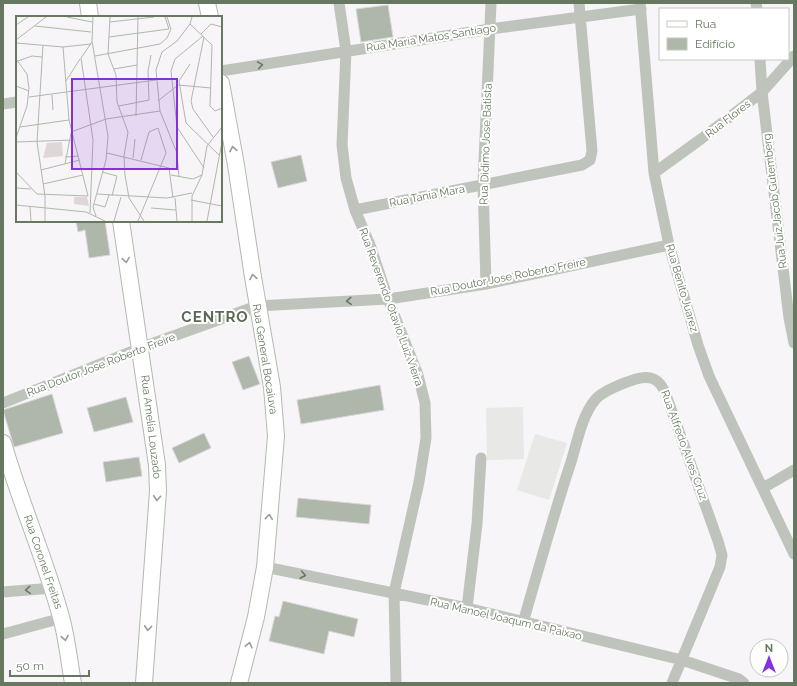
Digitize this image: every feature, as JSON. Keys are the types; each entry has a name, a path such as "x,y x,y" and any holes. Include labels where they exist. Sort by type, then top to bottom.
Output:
{"main road":[{"path":"88,3 90,16"},
{"path":"207,3 210,16"},
{"name":"Rua General Bocaiuva","path":"222,88 236,165 257,306 272,386 276,436 265,567 256,617 239,683"},
{"name":"Rua Amelia Louzado","path":"121,222 157,465 158,491 144,683"},
{"name":"Rua Coronel Freitas","path":"3,444 6,468 53,588 62,618 73,683"}],"street":[{"name":"Rua Reverendo Otavio Luiz Vieira","path":"339,3 346,51 342,145 346,178 355,210 370,245 388,299 418,375 425,403 426,438 419,482 394,593 396,683"},
{"name":"Rua Didimo Jose Batista","path":"486,284 484,184 491,3"},
{"path":"579,3 580,16"},
{"name":"Rua Maria Matos Santiago","path":"222,71 490,28 640,6"},
{"name":"Rua Benito Juarez","path":"640,6 654,173 669,245 703,361 794,554"},
{"name":"Rua Tania Mara","path":"355,210 582,165 590,160 592,151 589,107 580,16"},
{"name":"Rua Flores","path":"654,173 762,92 794,56"},
{"name":"Rua Juiz Jacob Gutemberg","path":"760,60 762,92 789,318 794,343"},
{"path":"3,104 16,102"},
{"name":"Rua Doutor Jose Roberto Freire","path":"3,403 140,348 257,306 388,299 486,284 669,245"},
{"name":"Rua Alfredo Alves Cruz","path":"523,623 549,530 581,430 589,410 596,398 607,392 636,379 654,378 662,386 665,392 706,504 722,555 720,567 672,683"},
{"path":"467,608 478,518 481,458"},
{"path":"763,488 794,470"},
{"name":"Rua Manoel Joaqum da Paixao","path":"265,567 467,608 523,623 682,660 739,678 744,683"},
{"path":"3,592 53,588"},
{"path":"3,634 62,618"}],"shaded area":[{"path":"523,407 524,459 487,460 486,408"},
{"path":"535,434 567,443 549,500 517,490"}],"building":[{"path":"388,5 393,37 361,42 356,9"},
{"path":"301,155 307,181 278,188 271,162"},
{"path":"76,222 105,222 110,255 89,258 85,230 78,232"},
{"path":"249,356 260,384 243,390 232,362"},
{"path":"380,385 384,410 301,424 297,400"},
{"path":"52,394 63,433 14,447 3,410"},
{"path":"126,397 133,422 94,432 87,408"},
{"path":"204,433 211,448 179,463 172,448"},
{"path":"139,457 142,476 106,482 103,462"},
{"path":"298,498 371,505 369,524 296,517"},
{"path":"283,601 358,619 354,637 329,631 324,654 269,641 275,616 279,617"}],"district":[{"name":"CENTRO","path":"215,317"}]}
